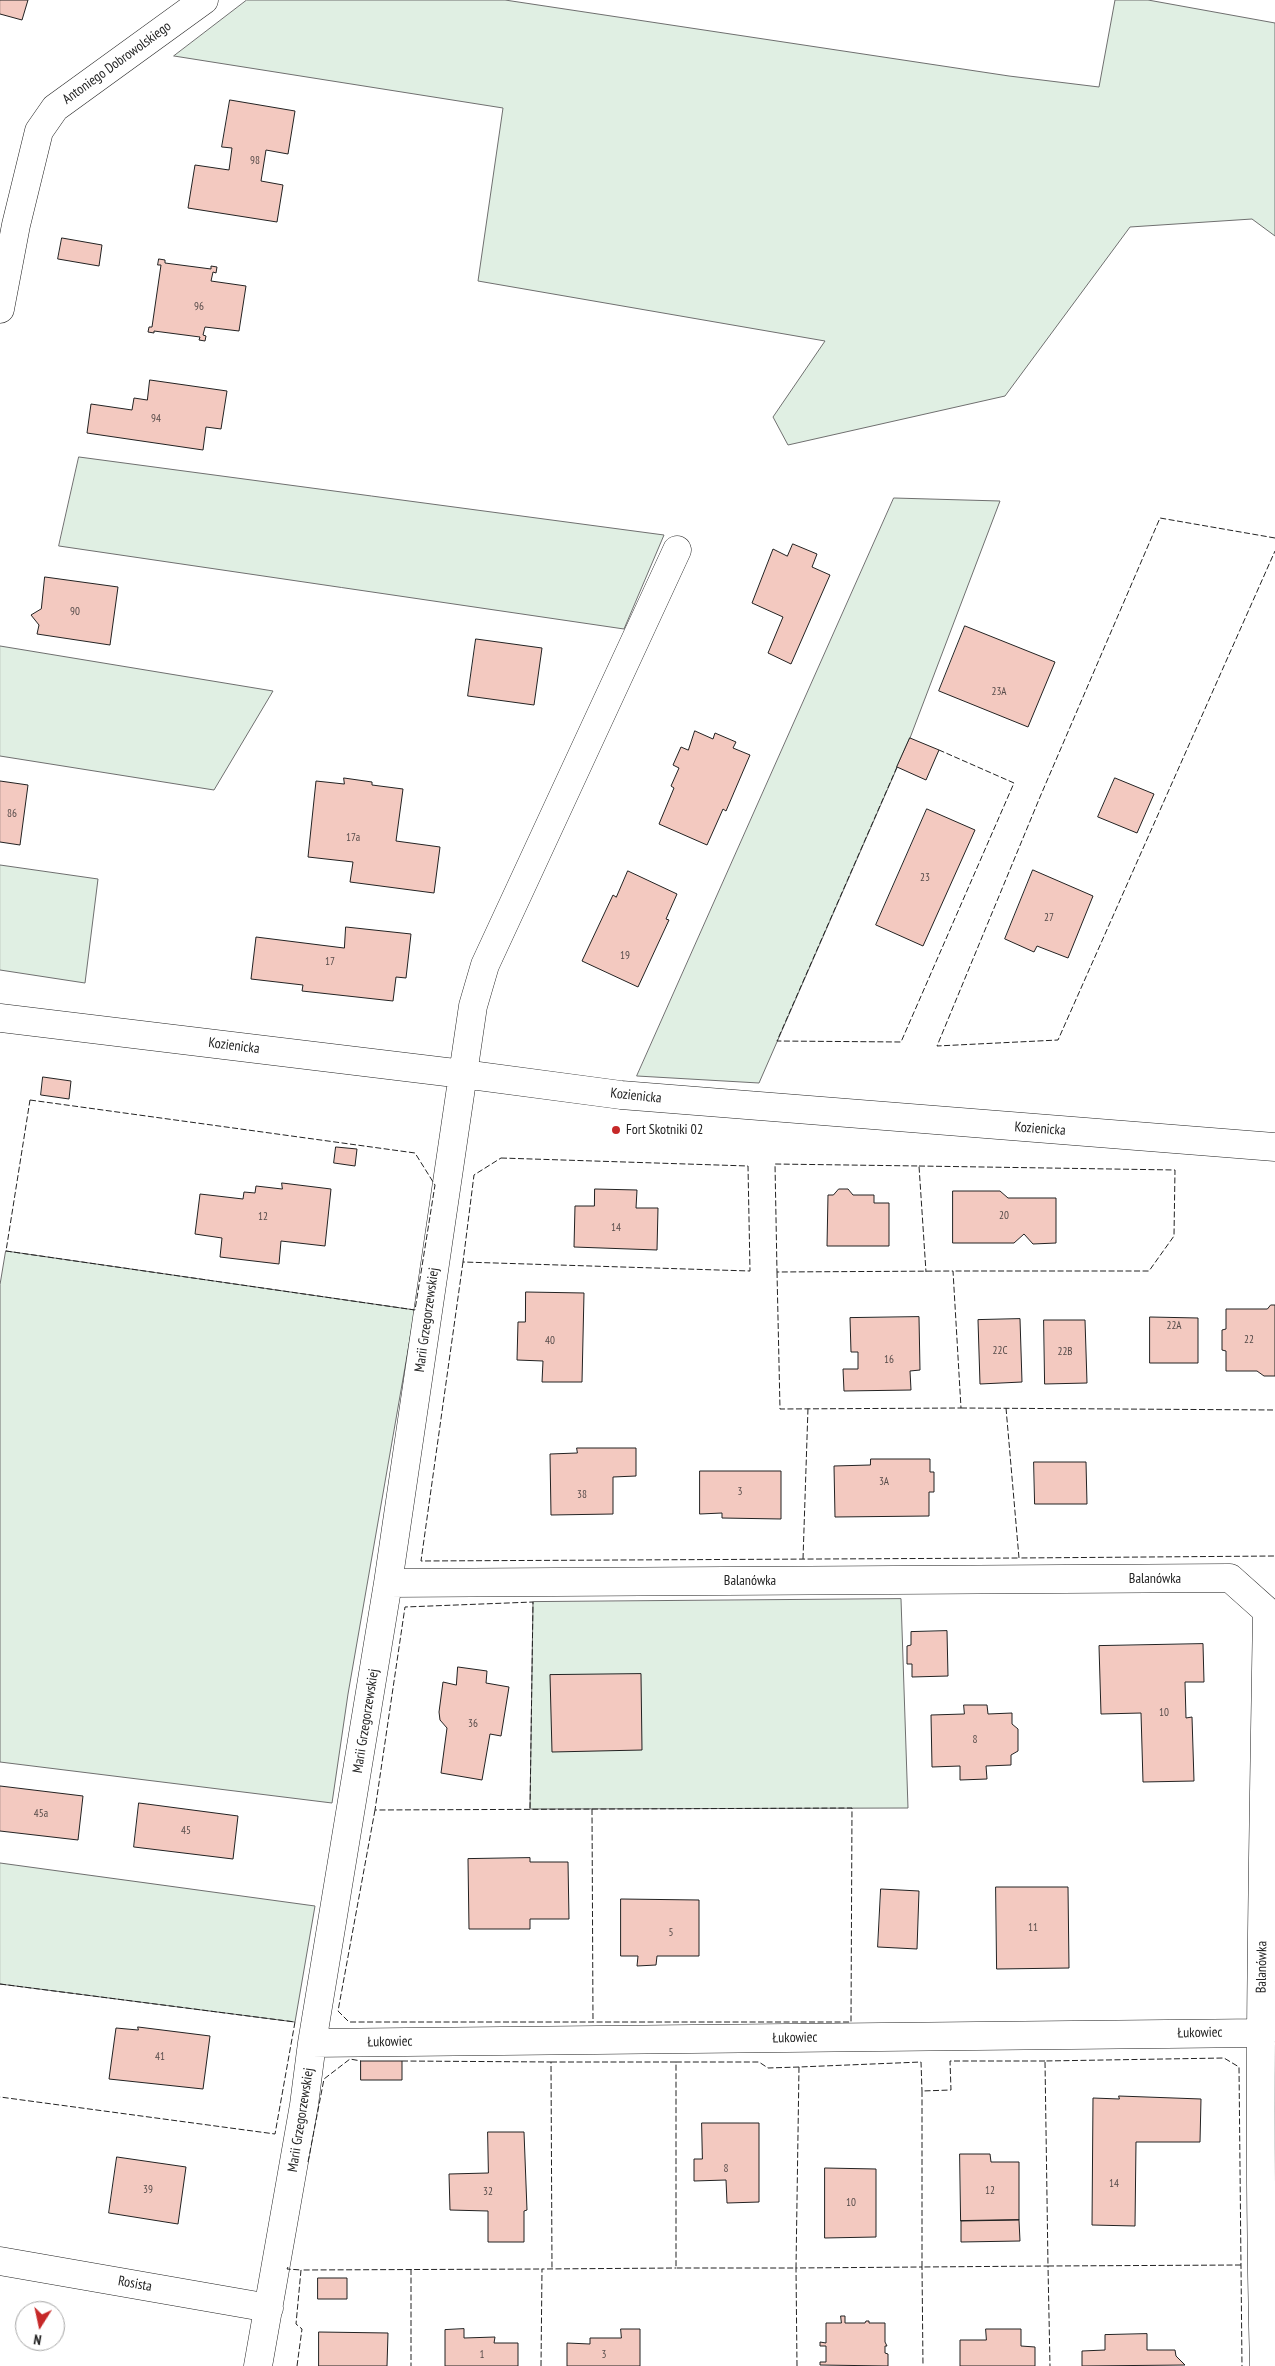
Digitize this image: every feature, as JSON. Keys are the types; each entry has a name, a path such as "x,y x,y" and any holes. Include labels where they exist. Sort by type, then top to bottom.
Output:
{"street":[{"name":"Antoniego Dobrowolskiego","path":"0,309 16,225 39,132 55,108 204,0"},
{"name":"Marii Grzegorzewskiej","path":"258,2366 304,2105 312,2043 388,1583 473,1006 485,965 677,550"},
{"name":"Kozienicka","path":"0,1018 621,1095 1275,1147"},
{"name":"Balanówka","path":"388,1583 1230,1578 1267,1611 1268,2253 1264,2366"},
{"name":"Łukowiec","path":"312,2043 1268,2029"},
{"name":"Rosista","path":"0,2261 269,2308"}],"green space":[{"path":"247,0 505,0 1009,76 1099,87 1115,0 1148,0 1275,23 1275,236 1252,219 1130,227 1005,396 788,445 773,417 825,341 478,281 503,108 174,56"},
{"path":"79,457 664,535 624,629 59,546"},
{"path":"894,498 1000,501 910,738 759,1083 637,1076"},
{"path":"0,646 273,691 214,790 0,756"},
{"path":"0,865 98,879 85,983 0,970"},
{"path":"6,1251 415,1310 348,1694 332,1803 0,1762 0,1285"},
{"path":"901,1599 908,1808 530,1809 533,1602"},
{"path":"0,1863 315,1906 295,2022 0,1984"}],"building":[{"path":"0,0 28,0 22,20 0,14"},
{"path":"230,100 295,111 288,154 266,150 261,181 283,185 277,222 188,208 195,165 229,170 232,148 222,147"},
{"path":"62,238 102,245 99,266 58,259"},
{"path":"159,259 165,260 165,263 211,269 211,266 217,267 216,273 213,272 211,281 246,286 239,331 205,327 203,335 206,336 205,341 199,340 200,337 154,331 154,333 148,332 149,327 152,327 161,265 158,265"},
{"path":"150,380 227,391 221,429 206,427 203,450 87,433 91,404 132,410 134,398 147,400"},
{"path":"793,544 817,554 812,567 830,575 791,664 768,653 783,617 752,603 773,549 787,556"},
{"path":"45,577 118,587 110,645 37,634 39,625 31,615 41,609"},
{"path":"965,626 1055,662 1028,727 939,691"},
{"path":"476,639 542,648 534,705 468,696"},
{"path":"695,731 713,739 715,733 736,742 733,748 750,755 726,811 723,809 707,845 659,824 674,788 671,786 679,768 673,765 681,747 688,750"},
{"path":"910,738 939,750 926,780 897,767"},
{"path":"344,778 372,782 372,785 403,789 396,841 440,847 434,893 350,882 353,862 308,857 316,781 344,784"},
{"path":"1115,778 1154,794 1137,833 1098,817"},
{"path":"0,781 28,785 20,845 0,842"},
{"path":"927,809 975,830 923,946 876,925"},
{"path":"1033,870 1093,896 1068,958 1037,946 1034,952 1005,939"},
{"path":"628,871 677,894 666,919 669,920 638,987 582,961 613,895 616,897"},
{"path":"346,927 411,934 406,978 396,977 393,1001 302,991 303,985 251,979 256,937 344,948"},
{"path":"43,1077 71,1081 69,1099 41,1095"},
{"path":"336,1147 357,1149 355,1166 334,1163"},
{"path":"282,1183 331,1189 325,1246 281,1241 279,1264 220,1257 222,1238 195,1234 200,1194 243,1199 244,1192 255,1193 256,1186 282,1189"},
{"path":"595,1189 637,1190 636,1208 658,1208 657,1250 574,1247 575,1206 594,1206"},
{"path":"839,1189 848,1189 853,1195 874,1195 874,1203 889,1203 889,1246 827,1246 828,1195 833,1195"},
{"path":"953,1191 1000,1191 1008,1198 1056,1198 1056,1243 1033,1244 1024,1234 1014,1243 953,1243"},
{"path":"526,1292 584,1293 582,1382 542,1382 543,1361 517,1360 518,1322 525,1322"},
{"path":"1271,1305 1275,1305 1275,1376 1264,1376 1257,1371 1226,1371 1226,1351 1222,1350 1222,1330 1226,1329 1226,1309 1267,1309"},
{"path":"919,1317 920,1370 910,1371 911,1390 844,1391 843,1369 858,1369 858,1352 851,1352 850,1318"},
{"path":"1150,1317 1198,1318 1198,1363 1150,1363"},
{"path":"1020,1319 1022,1382 980,1384 978,1320"},
{"path":"1044,1320 1085,1320 1087,1383 1045,1384"},
{"path":"577,1448 636,1448 636,1476 613,1477 613,1514 551,1515 550,1454 577,1453"},
{"path":"871,1459 930,1459 930,1472 934,1472 934,1492 929,1492 929,1516 835,1517 834,1466 870,1465"},
{"path":"1034,1462 1086,1462 1087,1504 1035,1504"},
{"path":"700,1471 781,1471 781,1519 722,1518 722,1513 700,1514"},
{"path":"947,1631 948,1676 912,1677 912,1664 907,1664 907,1646 911,1645 911,1632"},
{"path":"1203,1644 1204,1682 1185,1682 1186,1718 1192,1717 1194,1781 1143,1782 1141,1713 1101,1714 1099,1646"},
{"path":"458,1667 487,1671 486,1683 509,1687 501,1736 490,1734 482,1780 441,1773 447,1728 440,1720 439,1712 443,1682 456,1685"},
{"path":"641,1674 642,1750 552,1752 550,1675"},
{"path":"964,1705 987,1705 988,1714 1012,1713 1012,1724 1018,1729 1018,1751 1011,1755 1011,1765 986,1766 987,1779 960,1780 960,1766 932,1767 931,1715 964,1714"},
{"path":"0,1786 83,1796 78,1840 0,1831"},
{"path":"139,1803 238,1816 233,1859 134,1847"},
{"path":"530,1858 530,1862 568,1862 569,1919 530,1919 530,1929 469,1929 468,1859"},
{"path":"996,1887 1068,1887 1069,1968 997,1969"},
{"path":"881,1889 919,1891 917,1949 878,1947"},
{"path":"621,1899 699,1900 699,1956 657,1956 656,1965 637,1966 638,1956 621,1956"},
{"path":"138,2027 210,2036 203,2089 109,2079 116,2028 138,2030"},
{"path":"361,2061 402,2061 402,2080 361,2080"},
{"path":"1119,2096 1201,2099 1200,2142 1136,2142 1135,2226 1092,2225 1093,2098 1119,2099"},
{"path":"702,2123 759,2123 759,2202 727,2203 726,2180 694,2181 694,2159 702,2159"},
{"path":"488,2132 524,2132 527,2210 524,2211 524,2242 488,2242 488,2211 450,2210 449,2174 488,2173"},
{"path":"960,2154 990,2154 991,2162 1019,2162 1019,2220 961,2221"},
{"path":"117,2157 186,2167 178,2224 109,2213"},
{"path":"825,2168 876,2169 876,2237 825,2238"},
{"path":"1019,2220 1020,2241 961,2242 961,2221"},
{"path":"318,2278 347,2278 347,2299 318,2299"},
{"path":"841,2316 845,2316 845,2323 865,2323 869,2321 869,2323 885,2323 885,2342 887,2346 885,2346 885,2353 888,2354 888,2366 820,2365 820,2362 826,2362 826,2346 820,2346 820,2342 826,2343 826,2323 841,2323"},
{"path":"464,2329 464,2338 495,2337 494,2343 518,2343 518,2366 445,2366 445,2330"},
{"path":"621,2329 640,2329 640,2366 567,2366 567,2343 590,2344 590,2338 621,2338"},
{"path":"986,2329 1021,2329 1021,2346 1035,2347 1035,2366 960,2366 960,2340 986,2340"},
{"path":"319,2332 388,2333 387,2366 319,2366"},
{"path":"1147,2334 1147,2350 1175,2350 1176,2356 1185,2365 1082,2366 1082,2351 1105,2350 1105,2335"}],"fence":[{"path":"1275,538 1160,518 1040,797 937,1046 1058,1040 1275,551"},
{"path":"897,767 777,1041 901,1042 1014,783 939,750"},
{"path":"30,1100 415,1153 435,1185 415,1310 6,1251 30,1100"},
{"path":"501,1158 748,1166 750,1271 463,1262 474,1175 501,1158"},
{"path":"777,1272 780,1409 961,1408 953,1271 777,1272 775,1164 919,1166 926,1272"},
{"path":"919,1166 1175,1170 1174,1236 1149,1271 953,1271"},
{"path":"463,1262 421,1561 1019,1558"},
{"path":"803,1559 808,1408"},
{"path":"961,1408 1275,1410"},
{"path":"1006,1408 1019,1558 1275,1556"},
{"path":"375,1810 338,2011 349,2022 851,2022 852,1808 375,1810 405,1607 533,1602 530,1809"},
{"path":"592,1809 593,2022"},
{"path":"0,1984 295,2022 275,2134 0,2097"},
{"path":"1241,2265 1048,2266 1045,2061 1224,2058 1239,2067 1242,2366"},
{"path":"308,2162 324,2079 350,2059 361,2061"},
{"path":"402,2061 551,2062 552,2269"},
{"path":"1045,2061 950,2061 951,2090 922,2091 922,2267 1048,2266 1050,2366"},
{"path":"551,2062 676,2062"},
{"path":"799,2067 768,2068 759,2062 676,2062 676,2268 796,2268 799,2067 921,2062 922,2091"},
{"path":"288,2267 287,2269 301,2270"},
{"path":"797,2366 796,2268 922,2267 923,2366"},
{"path":"541,2366 542,2269 676,2268"},
{"path":"411,2269 411,2366"},
{"path":"297,2366 302,2329 296,2324 301,2270 542,2269"}],"place":[{"name":"Fort Skotniki 02","path":"616,1130"}]}
